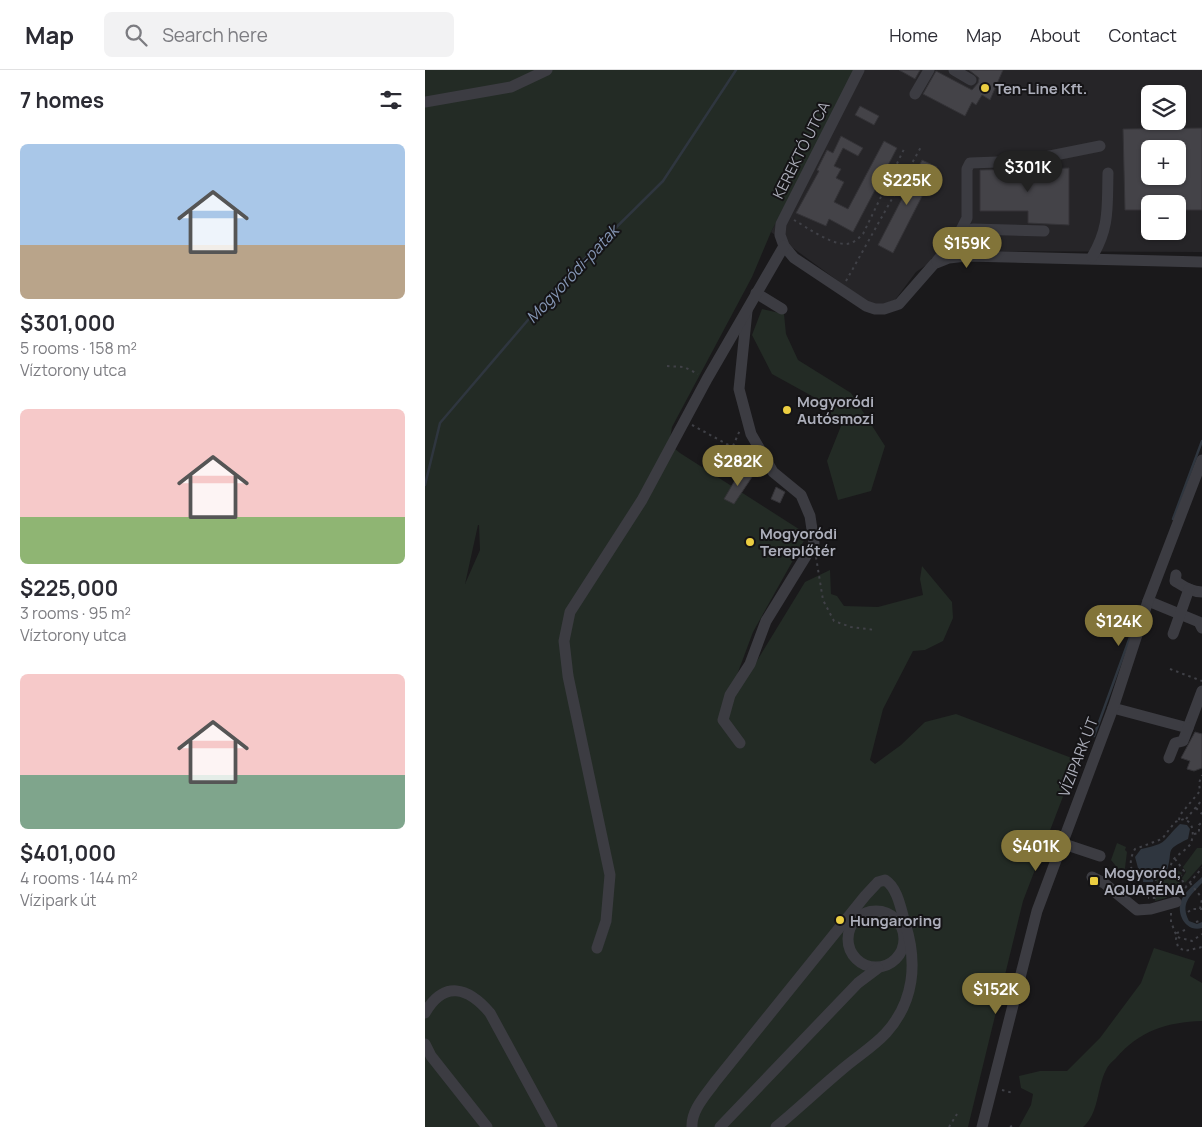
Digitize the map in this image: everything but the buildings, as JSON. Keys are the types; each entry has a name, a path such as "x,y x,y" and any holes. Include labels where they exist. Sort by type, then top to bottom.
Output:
{"street":[{"path":"425,102 511,87 547,70"},
{"name":"KEREKTÓ UTCA","path":"784,246 780,235 781,224 859,70"},
{"path":"915,94 929,70"},
{"path":"954,70 971,80"},
{"path":"597,948 606,921 610,876 563,641 570,612 642,500 707,379 784,246 794,258 866,306 875,309 891,308 899,304 959,234 967,218 967,169 971,163 1025,162 1100,146"},
{"path":"1092,257 1102,240 1106,226 1108,173"},
{"path":"959,234 973,229 1044,231"},
{"path":"935,264 949,258 966,256 1092,257 1202,262"},
{"path":"756,293 782,310"},
{"path":"739,743 723,720 730,695 750,664 766,620 814,542 811,516 801,495 773,472 751,434 739,389 747,309"},
{"name":"VÍZIPARK ÚT","path":"982,1127 1037,911 1113,708 1148,601 1202,460"},
{"path":"1175,575 1175,580 1189,590 1202,592"},
{"path":"1173,634 1189,590"},
{"path":"1148,601 1201,623"},
{"path":"1169,758 1175,743 1183,741 1202,691"},
{"path":"1113,708 1187,728"},
{"path":"1061,843 1100,856"},
{"path":"1092,877 1104,883 1137,910 1176,902"},
{"path":"692,1127 691,1120 696,1110 715,1082 865,896 878,882 885,880 893,887 897,897 907,929 913,963 913,977 905,1008 885,1035 776,1127"},
{"path":"720,1127 858,983 878,968 895,960 904,944 901,926 888,913 869,911 853,921 847,939 853,957 860,963 878,968"},
{"path":"425,1013 437,996 449,992 460,990 479,999 490,1013 552,1127"},
{"path":"425,1044 431,1056 487,1127"}],"path":[{"path":"785,215 815,232 845,244 854,242 863,234 905,147"},
{"path":"841,289 921,147"},
{"path":"667,366 685,367 707,379"},
{"path":"686,418 693,426 733,446 757,462"},
{"path":"814,542 823,600 834,620 851,627 875,630"},
{"path":"1170,669 1202,681"},
{"path":"1141,878 1135,876 1131,866 1130,860 1135,849 1162,839 1171,826 1179,820 1180,816 1200,791 1199,783 1202,776"},
{"path":"1186,820 1202,800"},
{"path":"1196,808 1202,814"},
{"path":"1155,898 1156,877 1166,876 1170,873 1175,859 1188,849 1193,834 1191,824 1186,820 1179,820"},
{"path":"1193,834 1199,833 1199,826 1202,822"},
{"path":"1175,859 1184,871 1180,877 1186,886"},
{"path":"1202,868 1190,884 1186,886 1176,902 1172,909 1171,922 1177,936 1181,939 1192,941 1202,934"},
{"path":"1188,912 1195,908 1201,910 1202,899 1190,884"},
{"path":"1196,922 1202,920"},
{"path":"1185,930 1177,933 1176,943 1181,949 1190,950 1202,947"},
{"path":"949,1127 957,1114"}],"shaded area":[{"path":"425,70 855,70 771,232 752,277 672,427 669,444 680,453 805,533 806,537 753,632 719,723 805,582 830,570 831,594 837,596 844,606 878,607 923,595 920,579 922,566 952,602 953,618 943,641 925,650 913,651 883,709 870,760 875,764 901,745 925,722 956,714 1077,760 1023,901 968,1127 425,1127","holes":["478,525 480,550 465,584"]},
{"path":"855,70 1202,70 1202,252 972,251 929,263 916,272 895,300 882,305 871,305 771,232"},
{"path":"762,309 784,314 786,334 798,360 851,393 885,446 871,491 838,500 827,461 841,426 821,401 772,374 752,335"},
{"path":"1180,824 1187,825 1190,829 1188,839 1172,849 1167,870 1162,873 1154,873 1153,882 1143,882 1144,872 1138,868 1135,857 1141,849 1164,841"},
{"path":"1117,843 1126,847 1124,876 1111,860"},
{"path":"1197,848 1202,848 1202,864 1185,883 1182,878 1186,872 1183,867"},
{"path":"1179,871 1182,873 1179,877 1180,887 1166,898 1155,901 1157,879 1169,878 1173,873"},
{"path":"1202,877 1202,883 1190,896 1186,904 1186,915 1189,921 1197,924 1202,922 1202,928 1196,929 1186,924 1180,908 1185,894"},
{"path":"1154,948 1195,961 1190,976 1202,983 1202,1021 1165,1026 1144,1035 1125,1049 1107,1068 1095,1108 1088,1122 1083,1127 1019,1127 1031,1105 1033,1094 1021,1088 1019,1076 1040,1071 1067,1071 1100,1038 1141,983"}],"waterway":[{"name":"Mogyoródi-patak","path":"425,485 440,423 557,286 663,181 736,70"},
{"path":"1173,519 1202,441"},
{"path":"1094,736 1130,637"}],"place":[{"name":"Ten-Line Kft.","path":"985,88"},
{"name":"Mogyoródi Autósmozi","path":"787,410"},
{"name":"Mogyoródi Tereplőtér","path":"750,542"},
{"name":"Mogyoród, AQUARÉNA","path":"1094,881"},
{"name":"Hungaroring","path":"840,920"}]}
